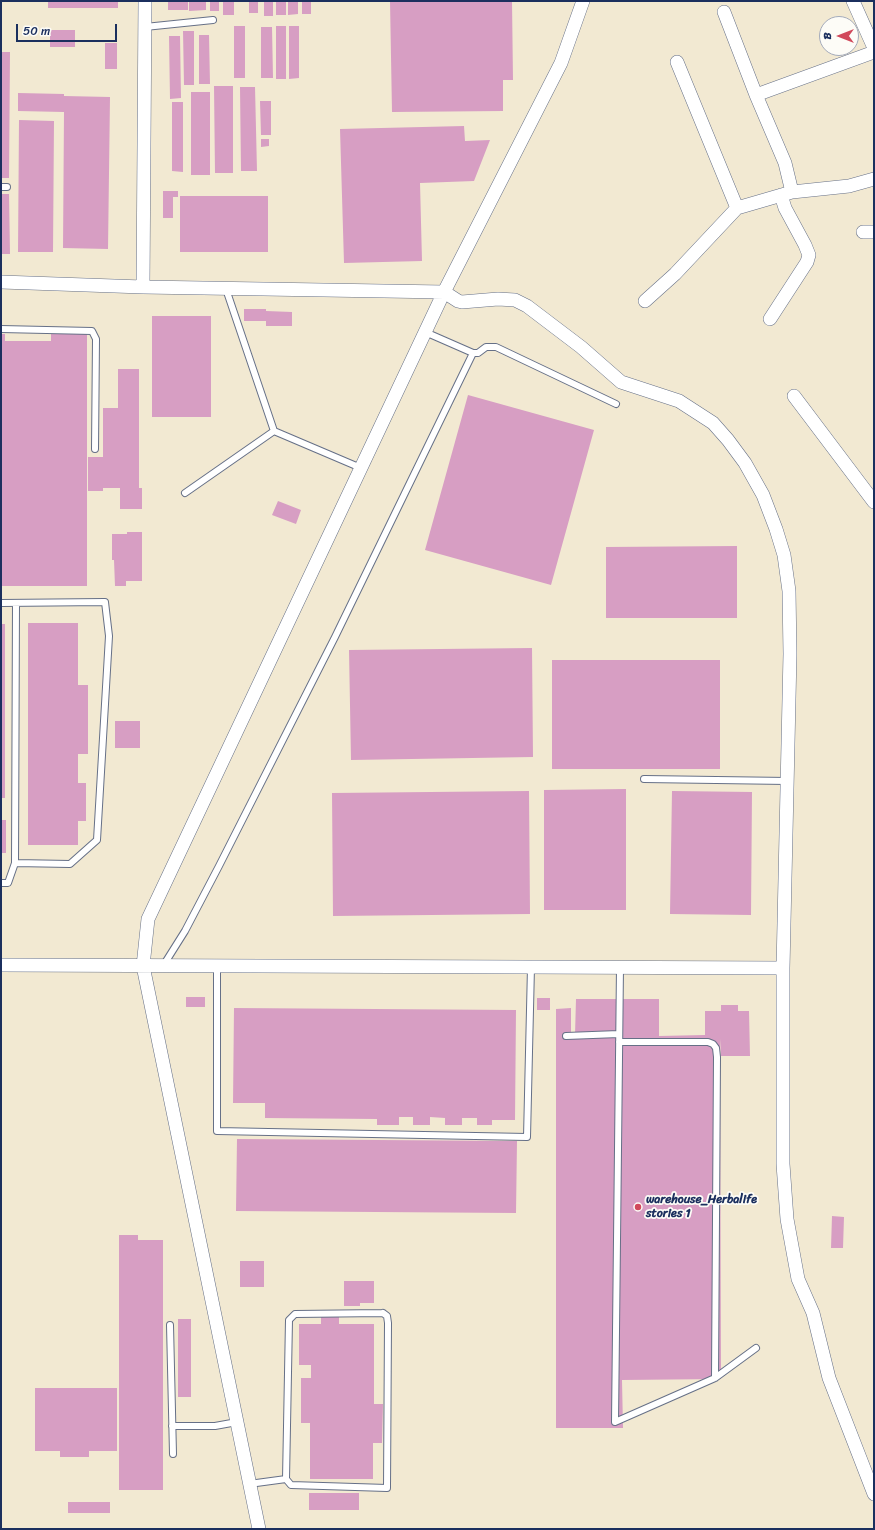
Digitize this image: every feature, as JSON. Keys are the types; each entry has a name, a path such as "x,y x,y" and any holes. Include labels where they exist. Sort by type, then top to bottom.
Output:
{"street":[{"path":"143,287 145,1"},
{"path":"259,1529 143,966 148,919 444,292 561,62 583,1"},
{"path":"853,1 874,48"},
{"path":"724,12 756,95 785,163 785,208 809,255 807,262 770,319"},
{"path":"756,95 874,52"},
{"path":"677,62 737,208"},
{"path":"645,301 675,274 737,208 786,194 849,186 874,179"},
{"path":"1,282 226,289 444,292 462,302 504,299 515,300 524,304 581,347 621,382 679,401 713,423 745,463 763,495 776,529 784,555 789,591 790,654 788,781 783,968 783,1164 787,1219 798,1279 813,1313 829,1378 874,1494"},
{"path":"794,396 874,502"},
{"path":"1,965 783,968"}],"lane":[{"path":"144,27 213,20"},
{"path":"226,289 274,431 361,468"},
{"path":"1,329 92,330 96,339 95,449"},
{"path":"425,332 473,353 478,353 486,347 496,347 616,404"},
{"path":"163,966 185,931 219,866 335,637 473,353"},
{"path":"184,493 274,431"},
{"path":"1,603 105,602 109,636 97,840 70,864 15,863"},
{"path":"1,883 8,883 15,863 16,603"},
{"path":"644,779 788,781"},
{"path":"216,966 216,1131 527,1137 531,967"},
{"path":"620,967 615,1422 715,1378 756,1348"},
{"path":"566,1036 619,1034"},
{"path":"619,1042 708,1042 713,1044 716,1048 715,1378"},
{"path":"383,1313 387,1316 388,1323 387,1488 291,1486 286,1479 289,1320 294,1314 383,1313"},
{"path":"170,1325 173,1454"},
{"path":"172,1426 215,1426 237,1422"},
{"path":"249,1484 286,1479"}],"building":[{"path":"48,1 118,1 118,8 48,8"},
{"path":"168,1 188,1 188,10 168,10"},
{"path":"189,1 206,1 206,10 189,11"},
{"path":"210,1 219,1 219,11 210,11"},
{"path":"223,1 234,1 234,15 223,15"},
{"path":"249,1 258,1 258,13 249,13"},
{"path":"264,1 273,1 273,16 264,16"},
{"path":"276,1 286,1 286,15 276,15"},
{"path":"288,1 298,1 298,14 288,15"},
{"path":"302,1 311,1 311,14 302,14"},
{"path":"390,1 512,1 513,80 503,80 503,111 392,112"},
{"path":"234,26 245,26 245,78 234,78"},
{"path":"276,26 286,26 286,79 276,79"},
{"path":"289,26 299,26 299,78 289,79"},
{"path":"261,27 272,27 273,78 261,78"},
{"path":"50,30 75,30 75,47 50,47"},
{"path":"183,31 194,31 194,85 184,85"},
{"path":"199,35 209,35 210,84 199,84"},
{"path":"169,36 180,36 181,98 170,99"},
{"path":"105,43 117,43 117,69 105,69"},
{"path":"1,52 10,52 9,178 1,178"},
{"path":"214,86 233,86 233,173 215,173"},
{"path":"240,87 255,87 257,171 241,171"},
{"path":"191,92 210,92 210,175 191,175"},
{"path":"18,93 110,97 108,249 63,248 64,112 18,111"},
{"path":"260,101 271,101 271,135 261,135"},
{"path":"172,102 183,102 183,172 172,171"},
{"path":"19,120 54,121 53,252 18,252"},
{"path":"464,126 465,141 490,140 474,181 420,183 422,261 344,263 340,129"},
{"path":"261,139 269,139 269,146 261,147"},
{"path":"163,191 178,191 178,197 173,197 173,218 163,218"},
{"path":"1,194 9,194 10,254 1,254"},
{"path":"180,196 268,196 268,252 180,252"},
{"path":"244,309 266,309 266,311 292,312 292,326 266,326 266,321 244,321"},
{"path":"152,316 211,316 211,417 152,417"},
{"path":"1,334 5,334 5,341 51,341 51,334 87,334 87,586 1,586"},
{"path":"118,369 139,369 139,488 142,488 142,509 120,509 120,488 103,488 103,491 88,491 88,457 103,457 103,408 118,408"},
{"path":"468,395 594,430 551,585 425,550"},
{"path":"278,501 301,510 296,524 272,515"},
{"path":"127,532 142,532 142,581 126,581 126,586 115,586 114,560 112,560 112,534 127,534"},
{"path":"737,546 737,618 606,618 606,547"},
{"path":"28,623 78,623 78,685 88,685 88,754 78,754 78,783 86,783 86,821 78,821 78,845 28,845"},
{"path":"1,624 5,624 5,798 1,798"},
{"path":"532,648 533,757 351,760 349,650"},
{"path":"552,660 720,660 720,769 552,769"},
{"path":"115,721 140,721 140,748 115,748"},
{"path":"626,789 626,910 544,910 544,790"},
{"path":"529,791 530,914 333,916 332,793"},
{"path":"672,791 752,792 751,915 670,914"},
{"path":"1,820 6,820 6,853 1,853"},
{"path":"186,997 205,997 205,1007 186,1007"},
{"path":"537,998 550,998 550,1010 537,1010"},
{"name":"warehouse_Herbalife stories 1","path":"576,999 659,999 659,1036 705,1035 705,1011 721,1011 721,1005 738,1005 738,1011 749,1011 750,1056 721,1056 720,1039 721,1379 622,1380 623,1428 556,1428 556,1009 571,1008 571,1035 575,1035"},
{"path":"234,1008 516,1010 515,1120 492,1120 492,1125 477,1125 477,1118 462,1118 462,1125 445,1125 445,1118 430,1117 430,1125 413,1125 413,1117 399,1117 399,1125 377,1125 377,1119 265,1118 265,1103 233,1103"},
{"path":"237,1139 517,1141 516,1213 236,1211"},
{"path":"832,1216 844,1217 843,1248 831,1248"},
{"path":"119,1235 138,1235 138,1240 163,1240 163,1490 119,1490"},
{"path":"240,1261 264,1261 264,1287 240,1287"},
{"path":"344,1281 374,1281 374,1303 360,1303 360,1306 344,1306"},
{"path":"321,1315 339,1315 339,1324 374,1324 374,1404 383,1404 382,1443 373,1443 373,1479 310,1479 310,1423 301,1423 301,1378 311,1378 311,1365 299,1365 299,1324 321,1324"},
{"path":"178,1319 191,1319 191,1397 178,1397"},
{"path":"35,1388 117,1388 117,1451 89,1451 89,1457 60,1457 60,1451 35,1451"},
{"path":"309,1493 359,1493 359,1510 309,1510"},
{"path":"68,1502 110,1502 110,1513 68,1513"}],"place":[{"name":"warehouse_Herbalife stories 1","path":"638,1207"}]}
